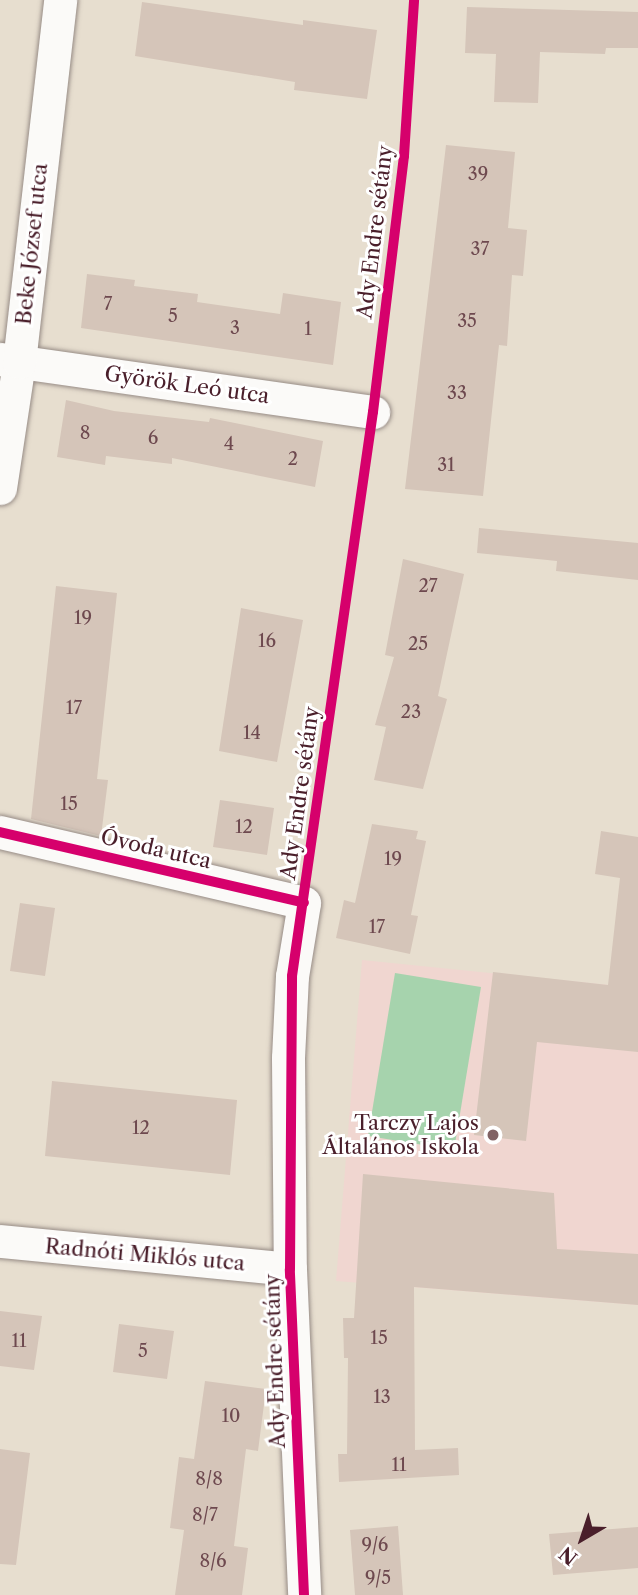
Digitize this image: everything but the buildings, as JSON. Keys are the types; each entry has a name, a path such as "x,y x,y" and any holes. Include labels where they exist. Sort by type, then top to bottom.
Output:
{"street":[{"name":"Beke József utca","path":"0,488 10,360 60,0"},
{"name":"Györök Leó utca","path":"10,360 373,412"},
{"name":"Óvoda utca","path":"0,832 304,903"},
{"name":"Ady Endre sétány","path":"304,903 292,976 288,1058 290,1269 304,1595"},
{"name":"Radnóti Miklós utca","path":"0,1241 290,1269"}],"shaded area":[{"name":"Tarczy Lajos Általános Iskola","path":"362,960 638,988 638,1305 336,1281"}],"green space":[{"path":"395,973 481,987 454,1150 368,1136"}],"cycle path":[{"path":"304,1595 290,1269 292,976 373,412 404,156 414,0"},
{"path":"0,832 304,903"}],"place":[{"name":"Tarczy Lajos Általános Iskola","path":"493,1135"}]}
